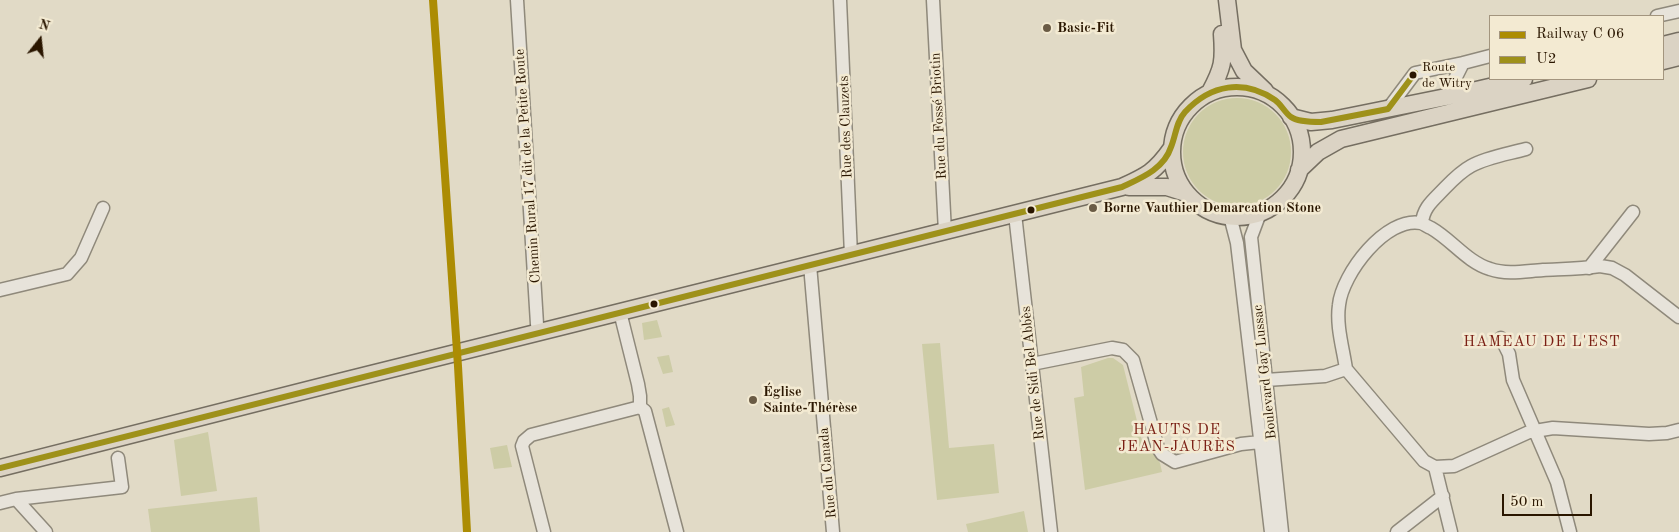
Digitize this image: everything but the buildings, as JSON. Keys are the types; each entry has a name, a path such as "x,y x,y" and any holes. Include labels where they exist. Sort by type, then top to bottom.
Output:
{"main road":[{"path":"1210,92 1221,72 1223,61 1217,0"},
{"path":"1227,0 1233,50 1244,71 1268,95 1281,104 1292,117 1302,145 1302,156 1299,170 1292,186 1274,205 1260,212 1245,216 1230,216 1207,210 1186,193 1178,181 1174,169 1171,149 1174,134 1181,117 1196,101 1210,92 1221,88 1238,86 1254,89 1268,95"},
{"path":"1664,45 1679,41"},
{"path":"1664,60 1679,56"},
{"path":"1292,117 1321,122 1388,110 1520,80"},
{"path":"1299,170 1318,152 1341,140 1584,80"},
{"path":"1122,188 1152,172 1161,164 1171,149"},
{"path":"0,468 1122,188 1167,187 1186,193"}],"street":[{"name":"Chemin Rural 17 dit de la Petite Route","path":"517,0 539,332"},
{"name":"Rue des Clauzets","path":"840,0 851,255"},
{"name":"Rue du Fossé Briotin","path":"933,0 945,232"},
{"path":"1661,15 1679,11"},
{"path":"1388,110 1415,73 1489,56"},
{"path":"1446,97 1463,63"},
{"path":"1422,223 1423,214 1427,206 1464,171 1483,160 1526,149"},
{"path":"0,290 68,274 81,258 103,208"},
{"name":"Boulevard Gay Lussac","path":"1260,212 1252,236 1282,532"},
{"path":"1589,268 1633,212"},
{"name":"Rue de Sidi Bel Abbès","path":"1015,214 1051,532"},
{"name":"Boulevard Gay Lussac","path":"1230,216 1237,242 1270,532"},
{"path":"1679,317 1625,275 1612,268 1600,266 1506,272 1490,270 1476,263 1441,234 1422,223 1407,223 1388,231 1370,247 1352,271 1339,302 1338,320 1346,369 1424,461 1435,467 1454,466 1536,430 1553,428 1650,434 1679,430"},
{"name":"Rue du Canada","path":"810,265 833,532"},
{"path":"620,312 638,384 640,407"},
{"path":"1500,338 1509,354 1513,380 1557,482 1570,532"},
{"path":"1032,364 1112,348 1123,350 1133,360 1158,448 1162,454 1175,462 1240,444 1260,442"},
{"path":"1266,380 1324,376 1346,369"},
{"path":"544,532 522,446 524,441 531,436 640,407"},
{"path":"640,407 645,411 677,532"},
{"path":"0,503 16,499 122,486 118,458"},
{"path":"1435,467 1451,532"},
{"path":"1397,532 1443,496"},
{"path":"16,499 46,532"}],"green space":[{"path":"1237,98 1258,102 1275,114 1287,131 1291,152 1287,173 1275,190 1258,202 1237,206 1216,202 1199,190 1187,173 1183,152 1187,131 1199,114 1216,102"},
{"path":"657,320 662,337 644,340 642,323"},
{"path":"940,343 949,448 994,444 999,493 937,500 922,344"},
{"path":"669,355 673,372 663,374 657,357"},
{"path":"1113,358 1123,365 1142,441 1144,440 1160,463 1162,472 1085,490 1074,398 1084,396 1081,367"},
{"path":"669,407 675,425 666,427 662,409"},
{"path":"208,432 217,491 181,496 174,440"},
{"path":"507,445 512,467 494,469 490,448"},
{"path":"257,497 260,532 151,532 148,509"},
{"path":"1024,511 1028,532 968,532 966,524"}],"transit line":[{"path":"433,0 458,366 467,532"},
{"name":"U2","path":"0,468 1122,187 1151,172 1163,161 1168,155 1178,124 1185,112 1206,95 1217,90 1240,87 1252,89 1275,100 1294,119 1321,122 1388,109 1415,73"}],"place":[{"name":"Basic-Fit","path":"1047,28"},
{"name":"Route de Witry","path":"1413,75"},
{"name":"Borne Vauthier Demarcation Stone","path":"1093,208"},
{"name":"Église Sainte-Thérèse","path":"753,400"}],"district":[{"name":"HAMEAU DE L'EST","path":"1542,342"},
{"name":"HAUTS DE JEAN-JAURÈS","path":"1177,438"}]}
